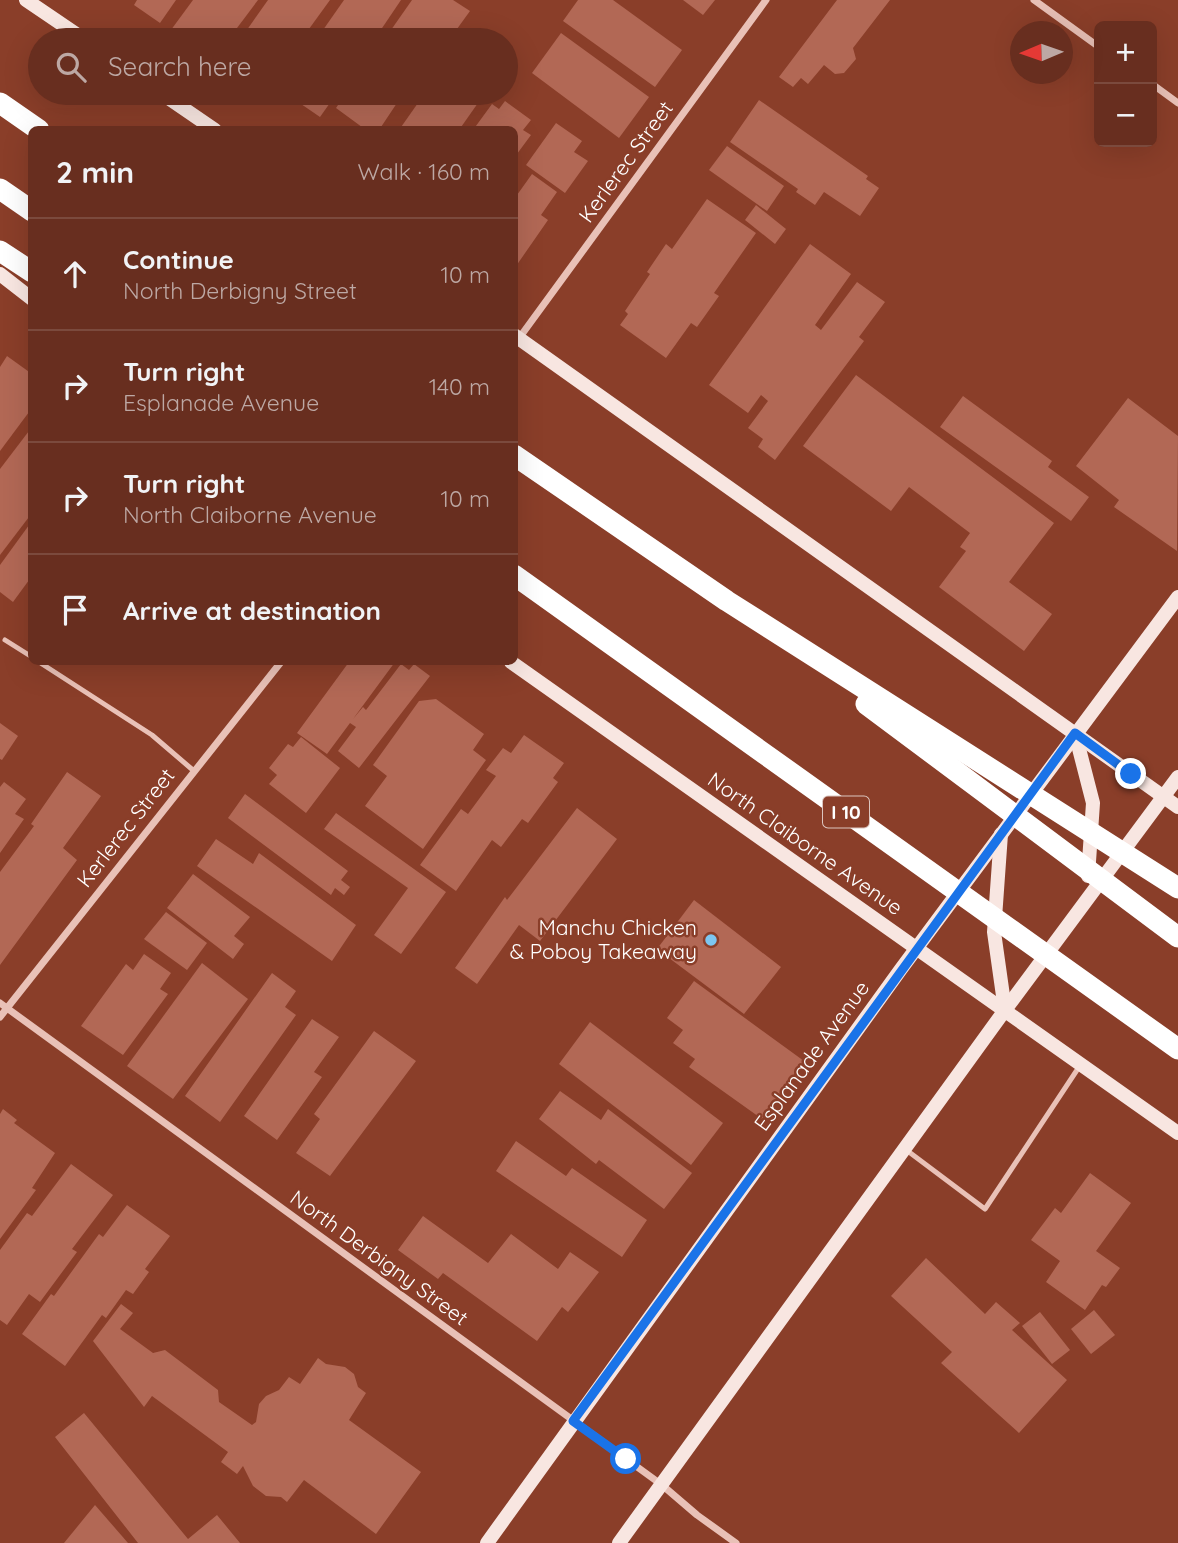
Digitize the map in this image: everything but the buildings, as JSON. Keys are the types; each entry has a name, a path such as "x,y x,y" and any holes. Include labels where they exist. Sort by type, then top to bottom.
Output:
{"highway":[{"path":"0,103 33,126"},
{"path":"0,189 28,208"},
{"path":"0,251 28,269"},
{"path":"518,458 727,601 1178,888"},
{"name":"I 10","path":"518,579 1178,1049"},
{"path":"727,601 1178,937"}],"main road":[{"path":"26,0 67,28"},
{"path":"179,105 209,126"},
{"path":"0,274 28,296"},
{"path":"518,340 1178,807"},
{"name":"Esplanade Avenue","path":"487,1543 916,948 1178,597"},
{"name":"North Claiborne Avenue","path":"515,665 1178,1133"},
{"path":"1075,733 1093,803 1086,901"},
{"path":"619,1543 1005,1010 1178,777"},
{"path":"1001,834 994,932 1005,1010"}],"street":[{"name":"Kerlerec Street","path":"518,336 766,0"},
{"path":"1034,0 1094,43"},
{"path":"1157,88 1178,103"},
{"name":"Kerlerec Street","path":"0,1017 3,1005 279,665"},
{"name":"North Derbigny Street","path":"3,1005 662,1485 736,1543"}],"lane":[{"path":"5,640 28,654"},
{"path":"44,665 152,735 194,771"},
{"path":"905,1149 985,1209 1080,1064"}],"place":[{"name":"Manchu Chicken & Poboy Takeaway","path":"711,940"}],"route":[{"path":"626,1459 573,1421 916,948 1075,733 1131,774"}]}
